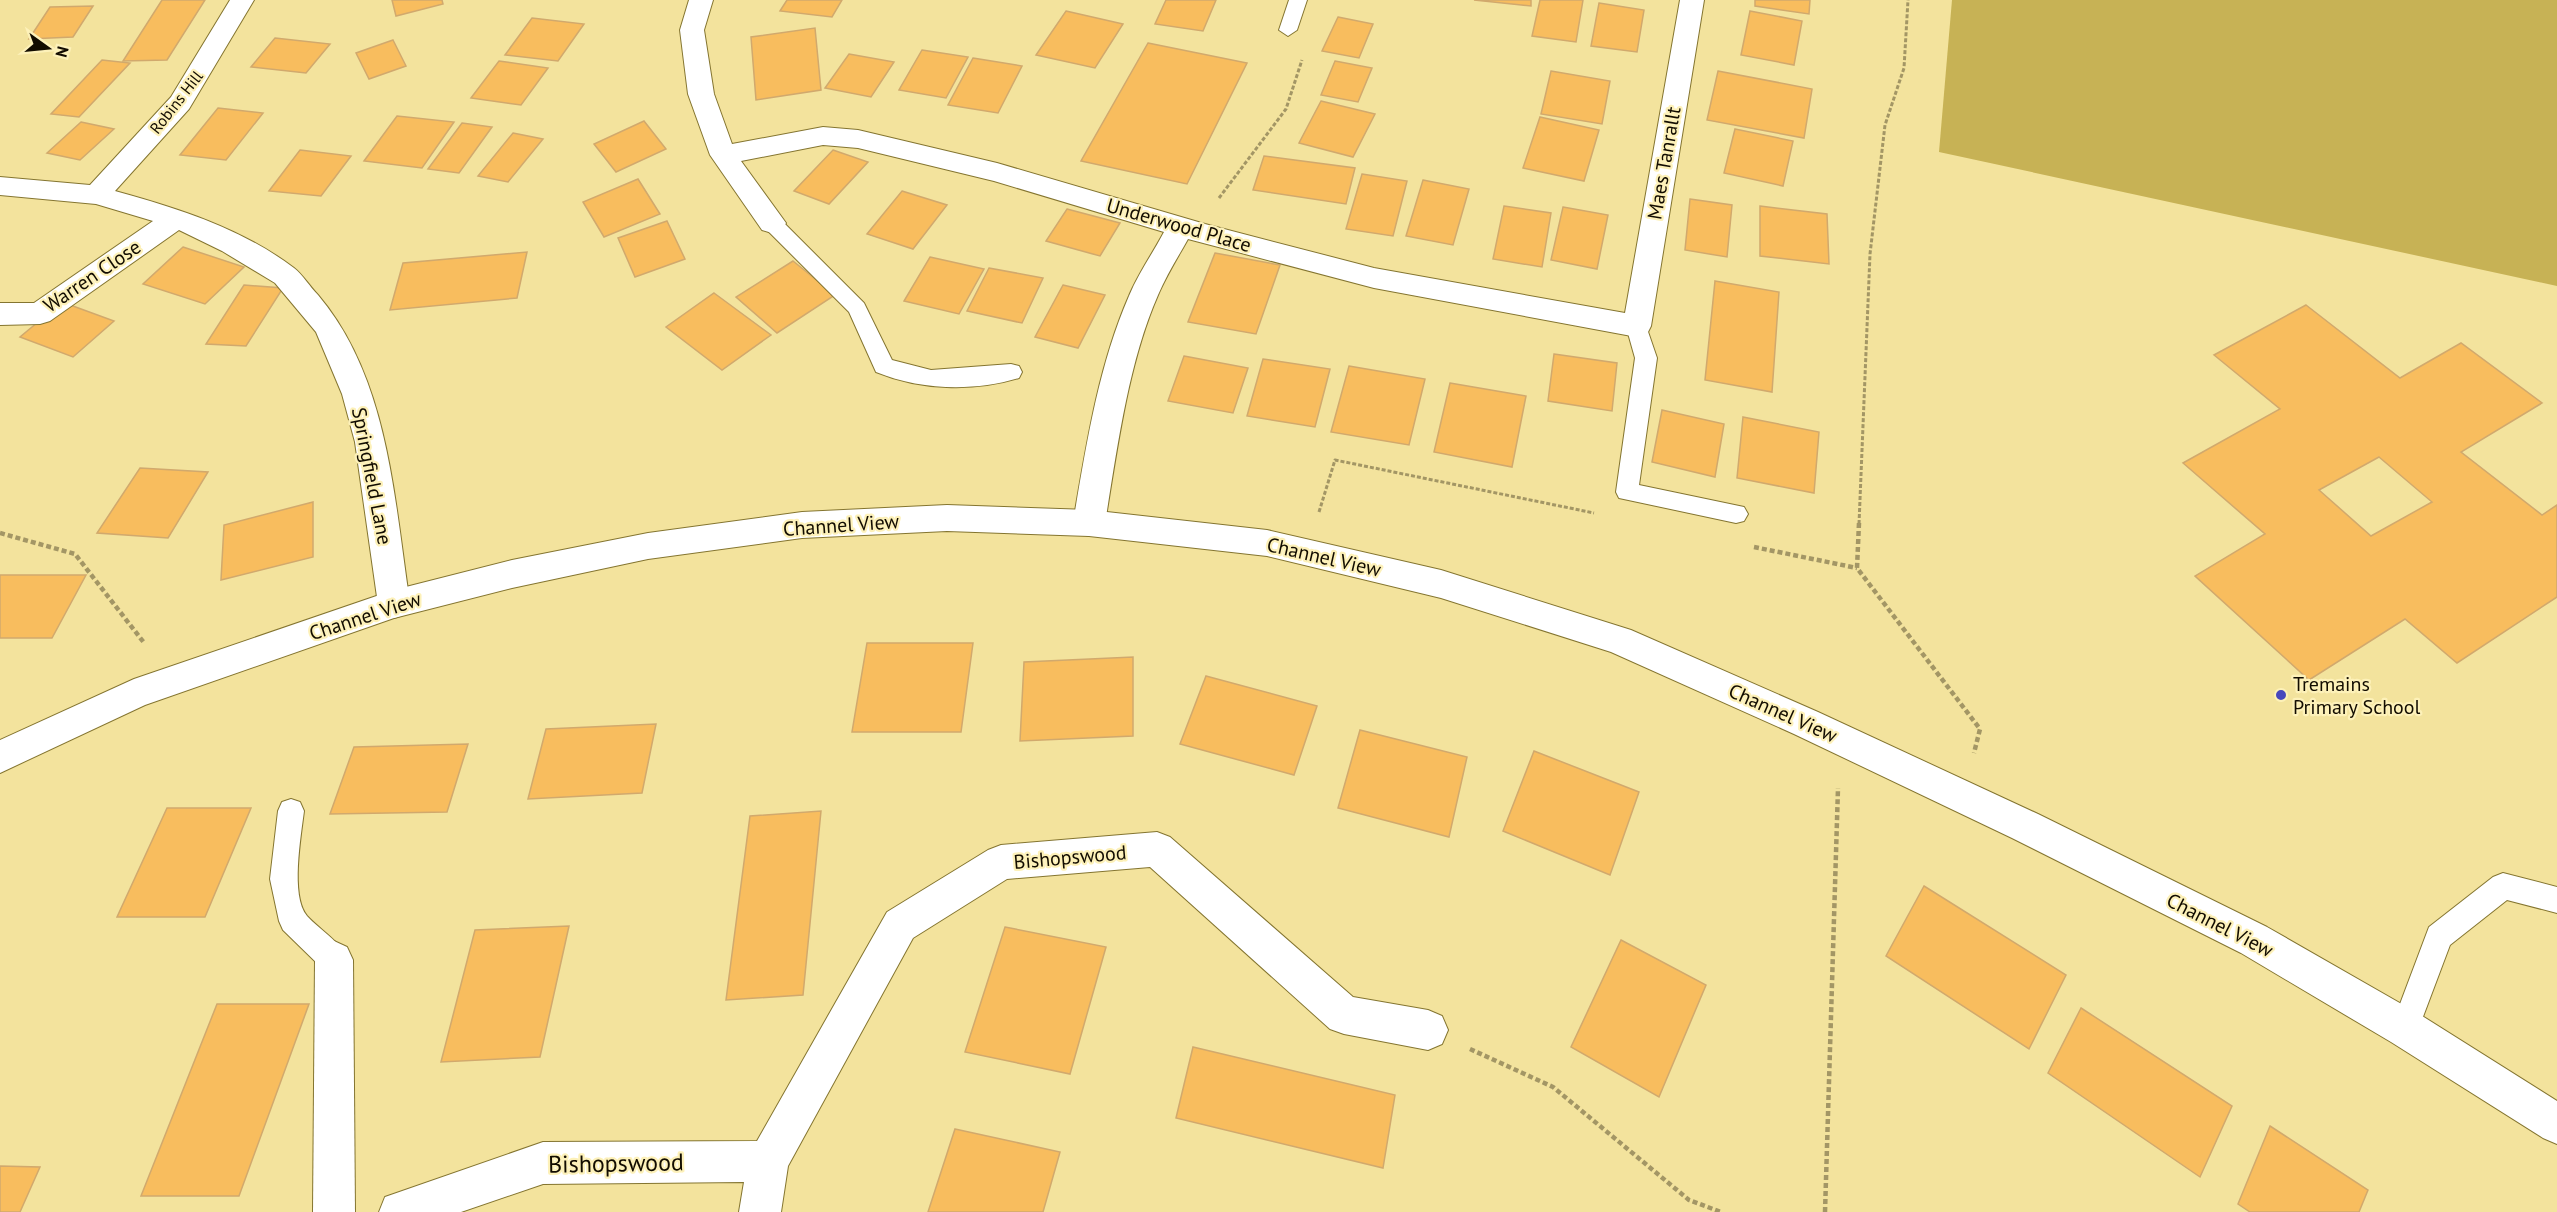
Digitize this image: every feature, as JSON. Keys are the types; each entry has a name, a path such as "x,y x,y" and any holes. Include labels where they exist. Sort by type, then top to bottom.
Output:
{"street":[{"name":"Robins Hill","path":"96,195 180,103 222,37 242,0"},
{"path":"701,0 692,30 700,94 723,155 772,223"},
{"name":"Maes Tanrallt","path":"1636,326 1692,0"},
{"name":"Underwood Place","path":"723,155 823,136 858,139 997,172 1193,230 1374,278 1636,326"},
{"name":"Springfield Lane","path":"0,186 96,195 177,218 232,244 285,276 328,327 357,394 370,442 394,604"},
{"name":"Warren Close","path":"0,314 40,313 177,218"},
{"path":"1089,523 1102,444 1119,370 1143,296 1193,230"},
{"name":"Channel View","path":"0,756 134,694 394,604 512,574 648,546 802,525 947,518 1089,523 1267,543 1441,584 1619,640 1962,796 2253,940 2405,1028 2557,1124"},
{"name":"Bishopswood","path":"759,1212 768,1161 900,925 1001,862 1157,849 1344,1015 1428,1030"},
{"path":"334,960 334,1212"},
{"name":"Bishopswood","path":"400,1212 543,1163 768,1161"}],"lane":[{"path":"1288,30 1298,0"},
{"path":"772,223 857,308 884,366 928,378 951,379 1011,372"},
{"path":"1636,326 1647,358 1627,492 1736,514"},
{"path":"291,811 283,879 293,921 334,960"},
{"path":"2405,1028 2439,936 2503,886 2557,900"}],"path":[{"path":"1908,0 1904,68 1885,125 1870,254 1857,568 1980,729 1962,796"},
{"path":"1193,230 1266,139 1286,109 1298,78 1304,50"},
{"path":"1306,552 1335,460 1602,515"},
{"path":"0,533 75,554 174,681"},
{"path":"1753,546 1857,568"},
{"path":"1825,1212 1839,781"},
{"path":"1428,1030 1553,1087 1689,1200 1721,1212"}],"shaded area":[{"path":"1952,0 2557,0 2557,286 1939,152"}],"building":[{"path":"162,0 205,0 167,60 123,61"},
{"path":"392,0 442,0 443,4 396,16"},
{"path":"787,0 842,0 832,17 780,11"},
{"path":"1166,0 1216,0 1203,31 1155,24"},
{"path":"1474,0 1531,0 1531,6"},
{"path":"1540,0 1583,0 1576,42 1532,36"},
{"path":"1755,0 1810,0 1809,14 1755,6"},
{"path":"1599,3 1644,10 1637,52 1591,46"},
{"path":"93,6 73,37 29,39 50,7"},
{"path":"1066,11 1123,24 1095,68 1036,55"},
{"path":"1750,11 1802,21 1794,65 1741,55"},
{"path":"1338,17 1373,24 1359,58 1322,51"},
{"path":"532,18 584,24 558,61 505,55"},
{"path":"815,28 821,90 756,100 751,37"},
{"path":"275,38 330,44 306,73 251,67"},
{"path":"393,40 406,66 369,79 356,53"},
{"path":"1148,43 1247,63 1187,184 1081,161"},
{"path":"922,50 968,57 946,98 899,90"},
{"path":"849,54 894,62 871,97 825,88"},
{"path":"973,58 1022,66 998,113 948,105"},
{"path":"102,60 130,63 79,117 51,114"},
{"path":"499,61 548,68 521,105 471,98"},
{"path":"1335,61 1372,68 1358,102 1321,95"},
{"path":"1551,71 1610,81 1602,124 1541,114"},
{"path":"1718,71 1812,89 1804,138 1707,120"},
{"path":"1321,101 1375,114 1353,157 1299,143"},
{"path":"218,108 263,113 226,160 180,155"},
{"path":"397,116 454,122 422,168 364,161"},
{"path":"1540,117 1599,130 1584,181 1523,168"},
{"path":"644,121 666,149 616,172 594,144"},
{"path":"81,122 114,129 80,160 47,153"},
{"path":"462,123 492,127 459,173 428,169"},
{"path":"1735,129 1793,141 1783,186 1724,173"},
{"path":"513,133 543,139 508,182 478,176"},
{"path":"300,150 351,156 321,196 269,191"},
{"path":"833,150 868,162 829,204 794,191"},
{"path":"1264,156 1355,168 1346,204 1253,190"},
{"path":"1362,174 1407,181 1393,236 1346,229"},
{"path":"638,179 660,214 604,237 583,202"},
{"path":"1423,180 1469,189 1453,245 1406,236"},
{"path":"902,191 947,205 913,249 867,234"},
{"path":"1690,199 1732,205 1727,257 1685,250"},
{"path":"1504,206 1551,213 1542,267 1493,259"},
{"path":"1760,206 1827,214 1829,264 1760,256"},
{"path":"1563,207 1608,215 1597,269 1551,260"},
{"path":"1067,209 1120,223 1100,256 1046,241"},
{"path":"667,221 685,259 635,277 618,238"},
{"path":"183,247 244,267 205,304 143,284"},
{"path":"527,252 517,298 390,310 403,263"},
{"path":"1215,253 1280,265 1256,334 1188,322"},
{"path":"930,257 984,269 959,314 904,301"},
{"path":"793,261 835,295 777,333 736,297"},
{"path":"989,268 1043,278 1022,323 967,311"},
{"path":"1715,281 1779,292 1772,392 1705,380"},
{"path":"244,285 283,288 246,346 206,344"},
{"path":"1063,285 1105,295 1078,348 1035,337"},
{"path":"714,293 771,335 722,370 666,327"},
{"path":"62,302 114,321 73,357 20,337"},
{"path":"2306,305 2400,378 2461,343 2542,403 2461,452 2542,515 2557,505 2557,597 2457,663 2405,619 2309,680 2195,576 2265,534 2183,463 2280,409 2214,355","holes":["2379,457 2432,502 2371,536 2319,490"]},
{"path":"1554,354 1617,363 1612,411 1548,401"},
{"path":"1184,356 1248,368 1233,413 1168,401"},
{"path":"1263,359 1330,369 1315,427 1247,416"},
{"path":"1349,366 1425,379 1409,445 1331,432"},
{"path":"1450,383 1526,396 1512,467 1434,452"},
{"path":"1662,410 1724,424 1715,477 1652,462"},
{"path":"1743,417 1819,432 1814,493 1737,478"},
{"path":"140,468 208,472 168,538 97,533"},
{"path":"313,502 313,557 221,580 224,525"},
{"path":"0,575 86,575 52,638 0,638"},
{"path":"867,643 973,643 961,732 852,732"},
{"path":"1133,657 1133,736 1020,741 1024,662"},
{"path":"1206,676 1317,706 1294,775 1180,744"},
{"path":"656,724 642,793 528,799 546,729"},
{"path":"1360,730 1467,757 1449,837 1338,808"},
{"path":"468,744 447,812 330,814 354,747"},
{"path":"1534,751 1639,792 1610,875 1503,831"},
{"path":"167,808 251,808 205,917 117,917"},
{"path":"821,811 803,995 726,1000 750,816"},
{"path":"1924,886 2066,975 2029,1049 1886,956"},
{"path":"569,926 540,1057 441,1062 475,930"},
{"path":"1005,927 1106,947 1070,1074 965,1052"},
{"path":"1621,940 1706,985 1659,1097 1571,1047"},
{"path":"217,1004 309,1004 239,1196 141,1196"},
{"path":"2081,1008 2232,1106 2200,1177 2048,1073"},
{"path":"1193,1047 1395,1095 1383,1168 1176,1118"},
{"path":"2270,1126 2368,1190 2359,1212 2250,1212 2238,1204"},
{"path":"955,1129 1060,1152 1043,1212 928,1212"},
{"path":"0,1166 40,1167 20,1212 0,1212"}],"place":[{"name":"Tremains Primary School","path":"2281,695"}]}
